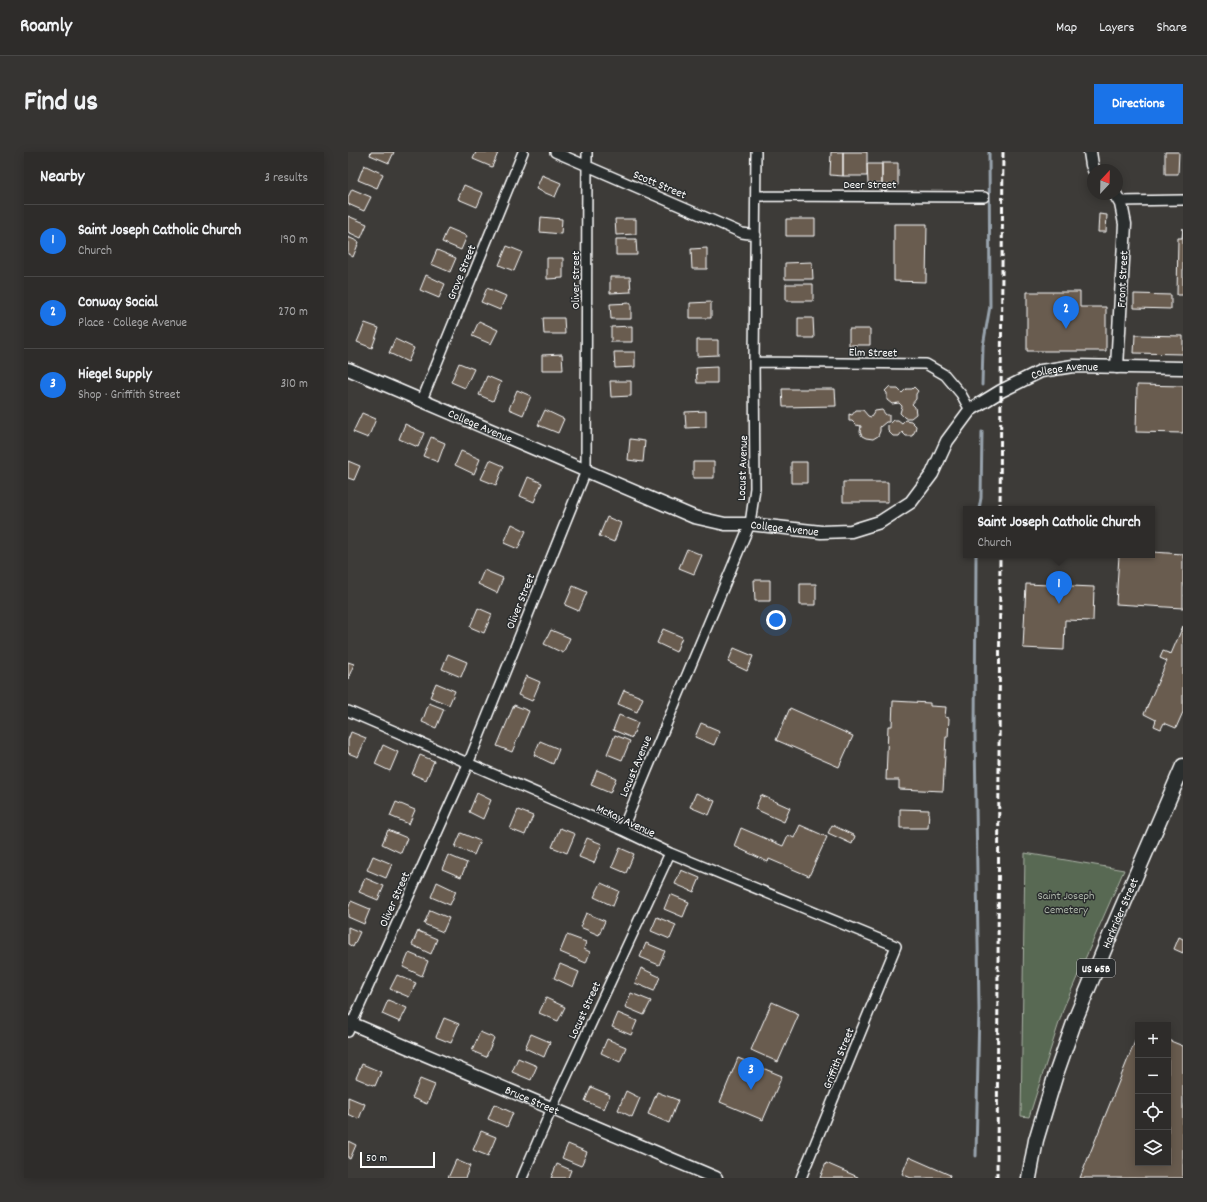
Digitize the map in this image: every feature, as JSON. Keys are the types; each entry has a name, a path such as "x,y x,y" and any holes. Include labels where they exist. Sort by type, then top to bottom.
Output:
{"main road":[{"name":"Harkrider Street","path":"1029,1178 1036,1140 1055,1077 1075,1020 1183,766"}],"street":[{"name":"Grove Street","path":"422,400 523,152"},
{"name":"Scott Street","path":"555,152 742,233 756,235"},
{"name":"Oliver Street","path":"349,1026 468,764 586,471 587,152"},
{"name":"Locust Avenue","path":"622,830 750,524 755,488 754,362 756,152"},
{"path":"1090,152 1092,164"},
{"name":"Deer Street","path":"756,196 984,197"},
{"path":"1123,197 1183,200"},
{"name":"Front Street","path":"1117,366 1125,231 1124,216 1118,200"},
{"name":"Elm Street","path":"754,362 926,364 945,375 961,394 970,410"},
{"name":"College Avenue","path":"348,369 694,517 725,524 750,524 821,532 851,531 880,522 911,502 932,474 947,441 970,410 1001,391 1041,370 1073,366 1183,368"},
{"name":"McKay Avenue","path":"348,711 622,830 670,853 896,946"},
{"name":"Locust Street","path":"522,1178 552,1108 670,853"},
{"name":"Griffith Street","path":"801,1178 896,946"},
{"name":"Bruce Street","path":"349,1026 552,1108 716,1178"}],"green space":[{"name":"Saint Joseph Cemetery","path":"1025,853 1124,870 1064,1007 1029,1117 1021,1116"}],"building":[{"path":"371,152 394,152 389,163 370,155"},
{"path":"476,152 498,153 492,167 473,159"},
{"path":"831,152 843,152 843,176 830,175"},
{"path":"843,152 867,152 867,176 843,176"},
{"path":"1165,152 1179,152 1178,174 1165,174"},
{"path":"882,163 898,163 898,185 882,185"},
{"path":"867,164 882,164 882,184 868,184"},
{"path":"364,165 383,174 377,188 358,180"},
{"path":"542,175 561,183 555,197 536,189"},
{"path":"464,185 483,193 477,207 458,199"},
{"path":"352,189 371,197 364,211 348,204 348,197"},
{"path":"1099,214 1107,215 1106,232 1098,232"},
{"path":"348,216 367,224 361,238 348,232"},
{"path":"541,217 562,219 561,234 540,232"},
{"path":"615,219 636,219 636,234 616,235"},
{"path":"786,219 815,219 815,236 786,236"},
{"path":"894,224 927,224 926,282 894,281"},
{"path":"448,228 467,236 461,250 442,242"},
{"path":"1183,228 1183,295 1177,295 1178,238 1182,238"},
{"path":"348,237 359,242 353,257 348,254"},
{"path":"616,239 636,239 637,255 616,255"},
{"path":"507,246 522,252 514,271 499,265"},
{"path":"707,248 707,269 692,269 691,249"},
{"path":"437,250 456,258 450,272 431,264"},
{"path":"547,258 563,258 563,278 547,279"},
{"path":"812,262 813,279 785,279 785,263"},
{"path":"426,275 445,284 439,298 420,290"},
{"path":"610,277 630,277 631,292 610,293"},
{"path":"786,284 813,284 813,301 786,301"},
{"path":"487,288 506,296 500,310 481,302"},
{"path":"1027,292 1080,292 1080,307 1106,307 1106,351 1027,351"},
{"path":"1134,294 1171,295 1171,309 1134,308"},
{"path":"711,302 711,318 690,318 690,303"},
{"path":"631,303 631,319 611,319 610,304"},
{"path":"543,318 564,318 565,334 544,334"},
{"path":"798,318 813,318 814,338 798,338"},
{"path":"479,321 498,330 491,344 472,336"},
{"path":"365,323 379,328 372,348 357,342"},
{"path":"632,326 632,342 611,342 611,327"},
{"path":"849,329 870,329 870,345 849,345"},
{"path":"1135,335 1183,336 1183,354 1134,353"},
{"path":"395,339 414,348 408,362 389,353"},
{"path":"697,340 718,340 718,355 697,356"},
{"path":"614,352 635,352 635,367 615,368"},
{"path":"562,354 563,370 542,370 542,355"},
{"path":"459,363 474,369 465,388 451,382"},
{"path":"717,367 717,383 697,383 696,368"},
{"path":"487,376 501,382 493,401 479,395"},
{"path":"610,381 631,381 631,396 611,397"},
{"path":"1137,385 1183,386 1183,433 1136,432"},
{"path":"890,386 892,389 898,389 902,393 906,389 912,389 914,387 918,391 916,394 916,399 912,404 915,407 916,414 911,418 905,418 900,413 902,406 899,403 892,404 887,400 887,393 885,391"},
{"path":"782,389 835,389 836,406 783,407"},
{"path":"517,390 531,396 523,415 509,409"},
{"path":"545,410 564,419 558,433 538,425"},
{"path":"856,410 863,410 868,416 871,417 875,411 882,410 886,415 889,415 889,422 886,422 880,427 878,436 873,439 866,438 862,436 860,432 861,426 849,421 849,414 852,415"},
{"path":"706,411 706,427 686,428 685,412"},
{"path":"362,413 376,419 368,438 353,432"},
{"path":"893,420 898,420 902,423 905,420 911,421 916,426 912,436 906,436 902,432 899,436 893,436 888,431 888,425"},
{"path":"405,424 424,433 418,447 399,439"},
{"path":"431,437 445,443 438,462 423,456"},
{"path":"630,439 645,441 643,462 628,460"},
{"path":"461,451 480,459 474,474 455,465"},
{"path":"490,460 504,466 496,485 481,479"},
{"path":"348,461 360,466 354,480 348,478"},
{"path":"693,462 714,462 714,478 693,478"},
{"path":"791,462 807,462 807,483 791,483"},
{"path":"528,477 542,483 534,502 520,496"},
{"path":"843,482 888,482 888,502 843,502"},
{"path":"607,517 621,523 614,542 599,536"},
{"path":"512,524 526,531 518,549 504,543"},
{"path":"687,549 702,555 694,574 679,568"},
{"path":"1155,552 1183,554 1183,608 1116,604 1119,558 1155,558"},
{"path":"484,570 503,578 497,593 478,584"},
{"path":"754,580 770,580 770,601 755,601"},
{"path":"800,584 816,584 816,605 800,605"},
{"path":"1026,584 1094,587 1093,621 1065,620 1064,650 1023,648"},
{"path":"573,586 587,592 579,611 565,605"},
{"path":"478,608 492,614 484,633 470,627"},
{"path":"1183,626 1183,712 1176,728 1164,723 1161,729 1154,726 1156,720 1144,714 1167,661 1160,658 1163,651 1171,654"},
{"path":"663,629 682,637 676,652 657,643"},
{"path":"551,630 570,638 563,653 544,644"},
{"path":"734,648 753,656 747,671 728,662"},
{"path":"448,654 467,662 461,677 442,669"},
{"path":"348,662 354,664 348,679"},
{"path":"526,676 540,682 532,701 518,695"},
{"path":"436,683 455,691 449,705 430,697"},
{"path":"624,690 643,698 637,712 618,704"},
{"path":"893,701 930,703 930,706 946,707 945,717 949,718 948,737 946,737 943,791 899,789 899,780 886,780 888,726 892,726"},
{"path":"429,703 444,709 436,728 422,722"},
{"path":"514,705 529,711 512,752 497,746"},
{"path":"790,708 853,736 839,767 776,740"},
{"path":"619,715 638,723 632,738 613,730"},
{"path":"701,723 720,731 714,745 695,737"},
{"path":"351,732 366,738 358,757 348,753 348,740"},
{"path":"615,735 630,741 622,760 607,754"},
{"path":"540,741 559,749 553,764 534,755"},
{"path":"383,745 398,752 390,771 375,764"},
{"path":"420,755 434,761 426,780 412,774"},
{"path":"597,770 616,778 610,793 591,785"},
{"path":"477,793 491,800 483,819 469,812"},
{"path":"696,793 715,801 709,815 690,807"},
{"path":"761,795 790,808 784,822 755,809"},
{"path":"396,802 415,810 409,824 390,816"},
{"path":"900,809 929,810 928,828 900,828"},
{"path":"518,810 533,816 525,835 510,829"},
{"path":"800,825 827,837 809,876 769,859 768,862 734,846 741,828 783,846 788,835 794,838"},
{"path":"832,825 855,836 852,844 828,833"},
{"path":"560,828 575,834 567,853 552,847"},
{"path":"388,830 407,838 401,853 382,844"},
{"path":"461,833 480,841 474,855 455,847"},
{"path":"587,838 602,844 594,863 579,857"},
{"path":"620,848 634,854 626,873 612,867"},
{"path":"448,855 467,863 461,877 442,869"},
{"path":"373,856 392,864 386,878 367,870"},
{"path":"681,870 700,878 694,892 675,884"},
{"path":"365,878 384,886 378,900 359,892"},
{"path":"437,882 456,891 450,905 431,897"},
{"path":"601,883 619,891 613,906 594,897"},
{"path":"670,894 689,902 683,917 664,909"},
{"path":"351,901 370,909 364,924 348,917 348,909"},
{"path":"430,910 449,918 443,932 424,924"},
{"path":"586,913 605,921 599,935 580,927"},
{"path":"657,917 676,925 670,939 651,931"},
{"path":"348,927 360,932 353,947 348,944"},
{"path":"418,931 437,939 431,954 412,945"},
{"path":"567,935 586,942 584,949 590,952 586,963 560,952"},
{"path":"1179,937 1183,939 1183,953 1174,949"},
{"path":"646,943 665,951 659,965 640,957"},
{"path":"409,953 428,961 422,976 403,967"},
{"path":"560,964 579,972 573,987 554,978"},
{"path":"641,968 660,977 654,991 635,983"},
{"path":"397,975 416,983 409,997 390,989"},
{"path":"631,993 651,1001 644,1015 625,1007"},
{"path":"546,998 565,1007 558,1021 539,1013"},
{"path":"388,1000 407,1008 400,1022 382,1014"},
{"path":"772,1002 799,1014 778,1062 751,1050"},
{"path":"618,1013 637,1021 631,1035 612,1027"},
{"path":"444,1018 459,1024 451,1043 436,1037"},
{"path":"480,1032 494,1038 486,1057 472,1051"},
{"path":"531,1034 550,1042 544,1057 525,1048"},
{"path":"607,1039 626,1047 620,1062 601,1053"},
{"path":"1135,1041 1135,1166 1171,1166 1171,1041 1183,1046 1183,1178 1080,1178"},
{"path":"518,1058 537,1066 531,1080 512,1072"},
{"path":"738,1058 782,1076 763,1120 720,1102"},
{"path":"362,1064 381,1072 375,1086 356,1078"},
{"path":"420,1079 435,1085 427,1104 412,1098"},
{"path":"591,1087 610,1095 604,1109 585,1101"},
{"path":"626,1091 640,1098 632,1117 618,1110"},
{"path":"657,1092 678,1100 669,1123 648,1114"},
{"path":"348,1097 365,1104 359,1119 348,1114"},
{"path":"494,1104 513,1113 507,1127 488,1119"},
{"path":"481,1131 496,1137 488,1156 473,1150"},
{"path":"348,1141 356,1145 350,1159 348,1158"},
{"path":"568,1144 587,1152 581,1166 562,1158"},
{"path":"909,1157 950,1175 949,1178 911,1178 902,1174"},
{"path":"456,1160 470,1166 465,1178 448,1178"},
{"path":"826,1163 858,1177 858,1178 820,1178"},
{"path":"557,1164 571,1170 568,1178 551,1178"}],"waterway":[{"path":"982,385 983,346 990,306 989,152"},
{"path":"980,506 982,432"},
{"path":"976,558 975,736 979,1009 976,1156"}],"railway":[{"path":"1000,506 1003,152"},
{"path":"997,1178 1000,558"}],"place":[{"name":"Conway Social","path":"1066,329"},
{"name":"Saint Joseph Catholic Church","path":"1059,604"},
{"name":"Hiegel Supply","path":"751,1090"}]}
